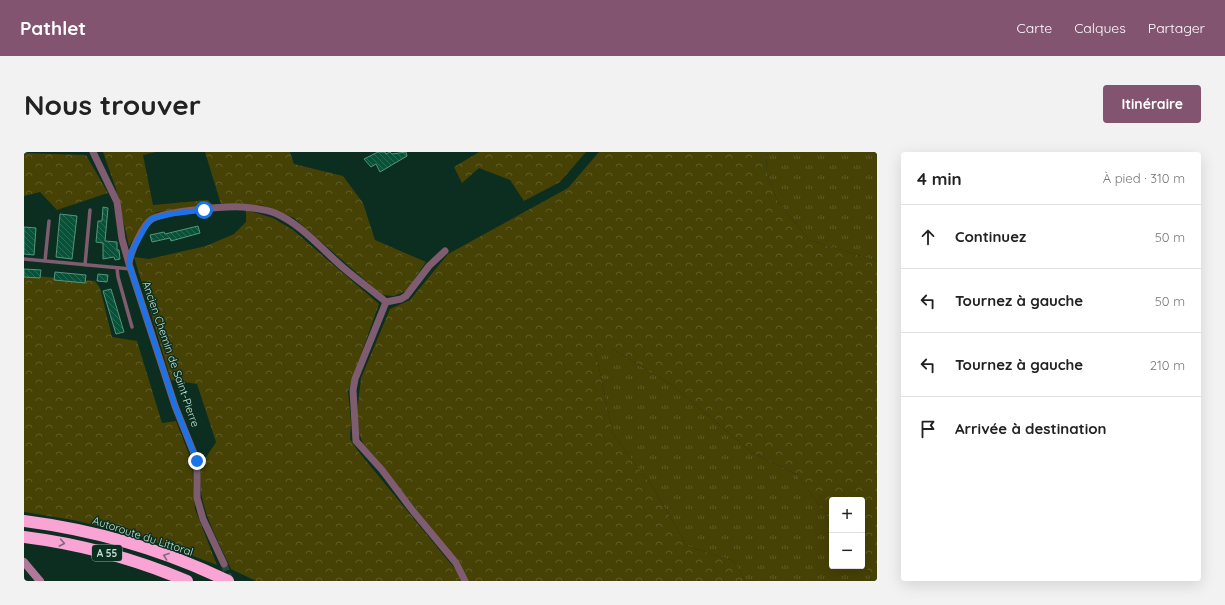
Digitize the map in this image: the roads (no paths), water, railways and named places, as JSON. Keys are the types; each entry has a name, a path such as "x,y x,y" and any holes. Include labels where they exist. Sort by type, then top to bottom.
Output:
{"highway":[{"name":"Autoroute du Littoral","path":"24,521 86,532 126,542 190,564 228,581"},
{"name":"A 55","path":"24,537 67,544 105,553 187,581"},
{"path":"190,564 232,581"}],"main road":[{"path":"24,562 40,581"}],"street":[{"name":"Ancien Chemin de Saint-Pierre","path":"93,152 117,202 122,239 130,266 175,406 197,461 197,498 203,519 224,564"},
{"path":"130,266 131,253 151,219 171,214 240,207 260,209 275,213 306,234 346,270 386,302 401,299 406,296 429,266 445,251"},
{"path":"386,302 355,379 353,390 356,441 382,470 413,511 456,563 466,581"}],"lane":[{"path":"85,265 90,210"},
{"path":"46,261 49,221"},
{"path":"24,259 118,268 130,266"},
{"path":"118,268 118,277 132,327"}],"tunnel":[{"path":"224,564 230,581"}]}
